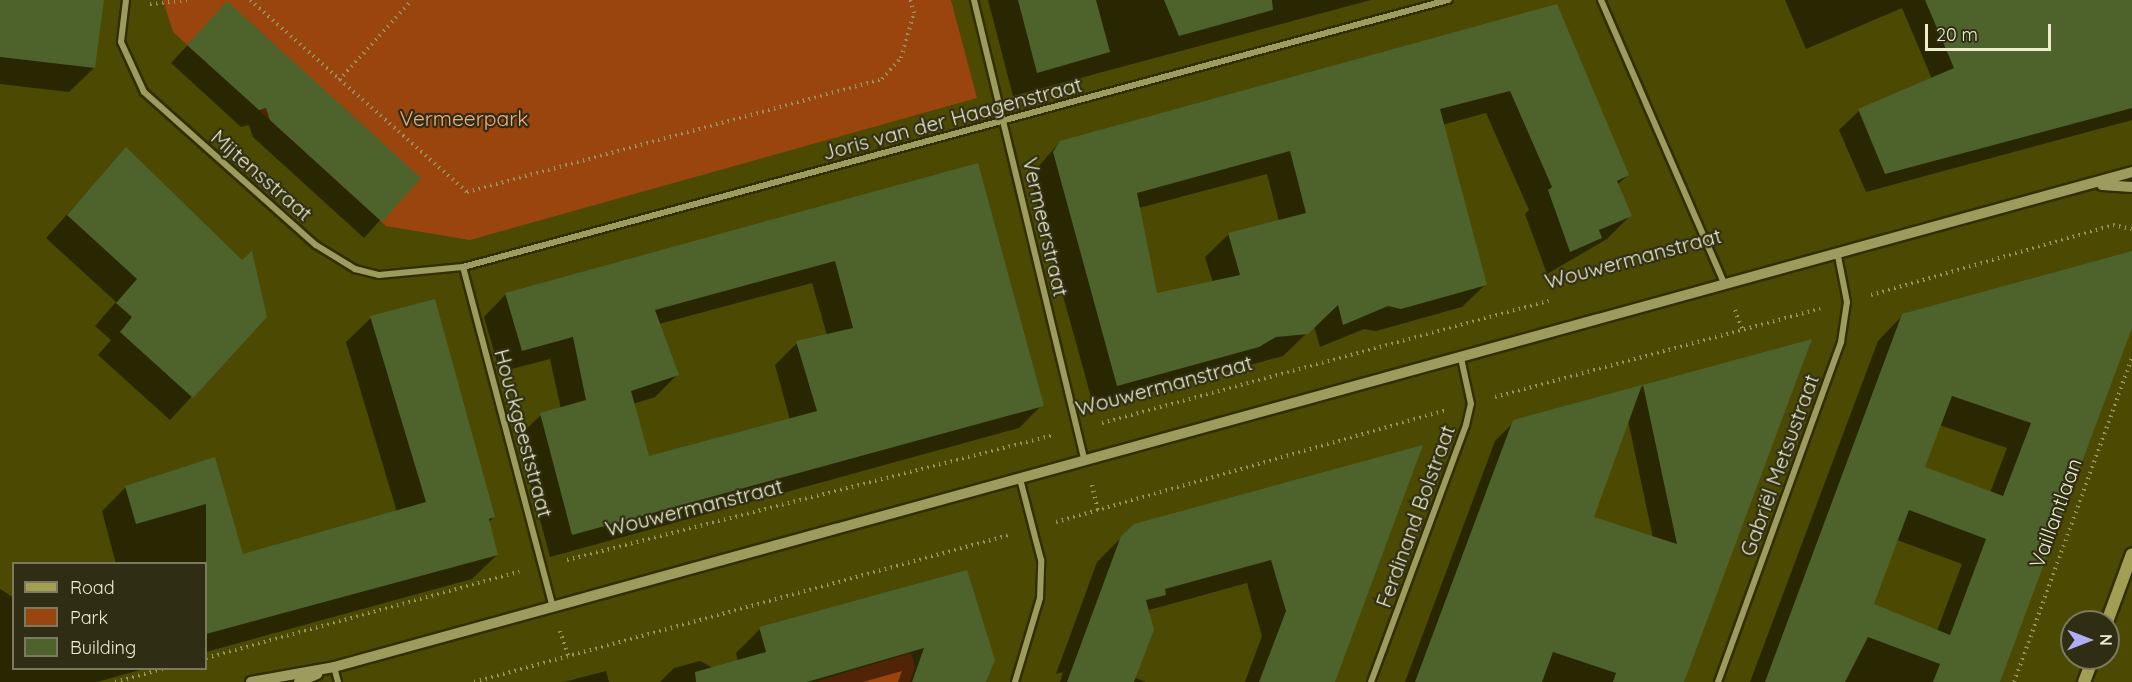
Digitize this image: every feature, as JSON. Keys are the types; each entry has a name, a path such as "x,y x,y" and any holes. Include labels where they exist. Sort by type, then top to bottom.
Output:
{"main road":[{"path":"2111,610 2132,554"}],"street":[{"name":"Vermeerstraat","path":"974,0 1086,461"},
{"name":"Joris van der Haagenstraat","path":"463,267 1448,0"},
{"path":"1601,0 1725,286"},
{"name":"Mijtensstraat","path":"126,1 121,42 144,92 316,245 356,269 379,274 463,267"},
{"path":"251,682 334,667 2096,185 2132,172"},
{"path":"2096,185 2132,188"},
{"name":"Gabriël Metsustraat","path":"1718,682 1841,342 1847,302 1838,256"},
{"name":"Houckgeeststraat","path":"463,267 553,607"},
{"name":"Ferdinand Bolstraat","path":"1371,682 1471,404 1461,358"},
{"path":"1015,682 1040,598 1035,528 1020,479"},
{"path":"299,682 334,667"},
{"path":"334,667 338,682"}],"path":[{"path":"126,1 165,5 188,0"},
{"path":"249,0 468,192 882,79 901,58 914,14 910,0"},
{"path":"339,80 412,0"},
{"path":"474,682 1035,528 1471,404 1847,302 2113,225 2132,229"},
{"name":"Wouwermanstraat","path":"207,658 542,566 1077,429 1554,300"},
{"name":"Vaillantlaan","path":"2014,682 2132,357"},
{"path":"115,682 163,670"}],"green space":[{"name":"Vermeerpark","path":"163,0 951,0 977,98 470,240 386,226 173,32"},
{"path":"911,653 915,667 910,682 814,682"}],"building":[{"path":"0,0 104,0 95,68 0,57"},
{"path":"1018,0 1096,0 1110,52 1037,73"},
{"path":"1164,0 1272,0 1273,10 1179,36"},
{"path":"1925,0 2132,0 2132,108 1885,174 1858,109 1954,68"},
{"path":"227,1 421,178 382,222 270,120 266,108 259,110 187,45"},
{"path":"1557,4 1629,175 1617,181 1632,216 1599,230 1602,238 1570,252 1548,190 1552,187 1510,91 1440,109 1487,285 1401,309 1388,306 1343,325 1338,305 1308,334 1276,337 1259,347 1117,386 1053,152 1060,141","holes":["1290,151 1306,213 1228,233 1240,275 1157,293 1137,193"]},
{"path":"126,147 242,260 252,251 267,317 193,398 120,332 132,317 116,303 137,279 67,215"},
{"path":"978,163 1044,406 572,535 540,413 586,400 573,337 522,351 505,293","holes":["835,261 853,328 796,341 817,411 649,456 631,391 679,375 655,310"]},
{"path":"2132,251 2132,328 2000,682 1933,682 1940,664 1868,637 1845,682 1765,682 1902,314","holes":["1952,396 2031,423 2003,496 1925,467","1909,510 1986,539 1950,635 1874,604"]},
{"path":"435,299 495,517 489,519 498,555 207,634 206,504 136,524 125,486 215,457 243,554 426,502 370,316"},
{"path":"1812,339 1684,682 1613,682 1616,673 1553,652 1542,682 1415,682 1513,420 1642,385 1594,517 1677,544 1643,385"},
{"path":"1423,445 1335,682 1259,682 1286,611 1271,560 1165,589 1166,595 1146,600 1154,630 1134,682 1067,682 1121,536 1134,524"},
{"path":"967,570 995,660 986,682 912,682 924,648 807,682 696,682 695,672 766,652 759,627"}]}
